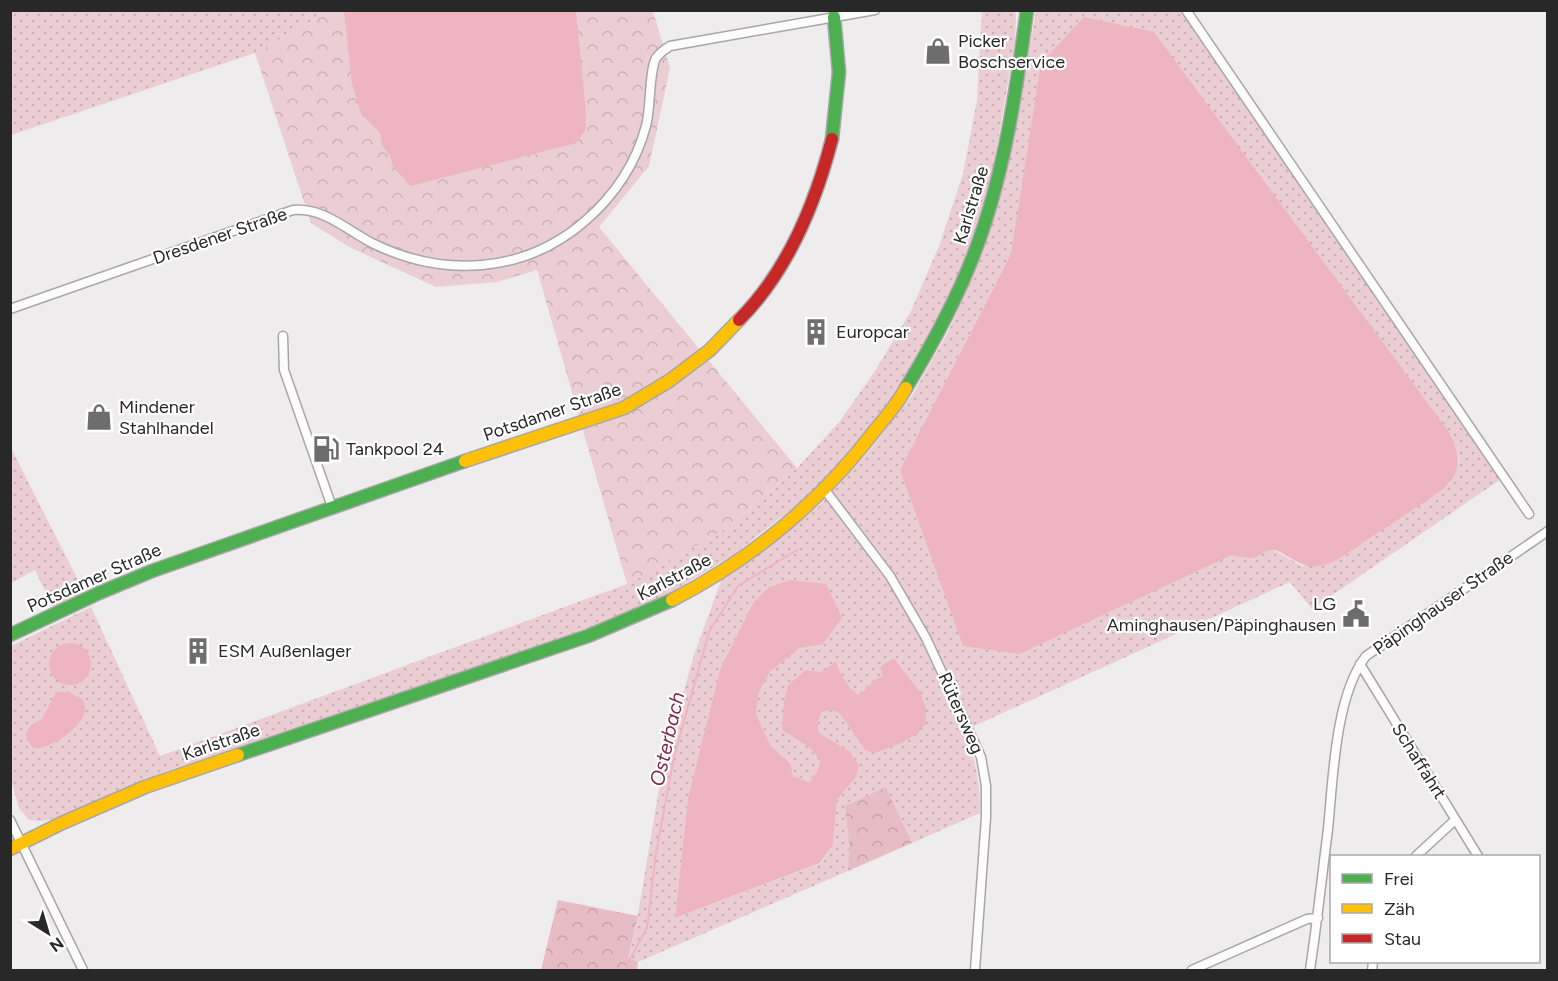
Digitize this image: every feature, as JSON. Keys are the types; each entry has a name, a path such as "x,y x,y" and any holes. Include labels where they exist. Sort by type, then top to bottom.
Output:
{"street":[{"path":"834,17 875,10"},
{"name":"Karlstraße","path":"16,846 145,787 635,618 723,571 787,524 825,490 864,448 894,410 944,327 968,274 986,225 1011,126 1027,10"},
{"path":"1186,10 1529,514"},
{"name":"Dresdener Straße","path":"10,309 27,301 293,210 316,212 343,224 369,242 387,250 431,263 456,267 480,265 508,261 533,253 558,242 597,210 615,190 639,148 646,125 656,60 662,51 685,42 834,17"},
{"name":"Potsdamer Straße","path":"10,635 152,571 332,507 622,409 686,370 730,332 749,312 784,262 812,208 821,183 836,114 838,55 834,17"},
{"path":"283,336 284,370 332,507"},
{"name":"Rütersweg","path":"825,490 890,576 926,638 981,757 986,786 986,817 975,970"},
{"name":"Päpinghauser Straße","path":"1310,970 1338,736 1350,683 1360,664 1375,650 1548,531"},
{"name":"Schaffahrt","path":"1360,664 1478,855"},
{"path":"10,820 16,846 83,970"},
{"path":"1417,855 1455,820"},
{"path":"1192,970 1306,919 1318,918"}],"green space":[{"path":"317,10 319,17 255,53 11,135 10,11"},
{"path":"317,11 653,11 670,68 649,166 599,227 797,468 724,530 627,584 537,270 497,282 436,287 349,247 311,223 255,53 319,17"},
{"path":"982,11 1013,11 1016,14 1015,42 992,176 958,283 905,382 849,455 806,498 733,555 653,603 582,633 164,772 53,819 29,820 19,808 11,780 11,646 91,607 160,756 627,584 724,530 797,468 840,421 875,371 911,311 939,246 963,174 977,100"},
{"path":"1036,11 1182,11 1501,479 1312,609 1290,582 965,731 977,772 980,813 912,843 886,787 846,818 849,845 848,871 638,962 628,958 636,926 664,759 695,652 721,581 771,546 819,506 866,455 913,394 948,332 977,267 995,214 1016,128","holes":["1011,254 1449,432 1456,446 1459,460 1449,484 1339,559 1302,566 1272,549 1265,550 1254,558 1240,555 1230,556 1019,653 900,470","753,603 822,645 800,648 770,672 759,692 756,714 771,746 791,764 793,776 809,782 817,772 820,760 810,748 782,730 840,674 849,688 859,695 874,680 884,676 894,658 920,692 865,750 839,713 831,710 822,712 818,722 818,732 856,777 837,800 833,845 821,863 675,918 688,797 720,669"]},
{"path":"10,446 86,596 55,611 35,570 11,583"},
{"path":"886,787 912,843 848,871 849,845 845,806"},
{"path":"558,900 638,916 628,958 638,962 637,970 541,970"}],"shaded area":[{"path":"344,11 576,11 586,129 576,143 411,186 393,167 390,156 382,145 380,133 361,114 352,84"},
{"path":"1084,17 1154,32 1449,432 1456,448 1458,463 1453,477 1441,491 1332,562 1320,566 1309,566 1271,550 1253,558 1230,556 1019,654 963,646 900,470 1011,254 1041,63"},
{"path":"791,580 826,584 842,618 822,645 800,648 770,672 759,692 756,714 771,746 791,764 793,776 809,782 817,772 820,760 810,748 782,730 788,685 806,670 821,672 836,662 845,681 859,695 874,680 883,676 880,667 894,658 920,692 926,708 926,723 917,734 875,753 865,750 839,713 831,710 822,712 818,722 818,732 850,752 859,766 856,777 837,800 833,845 820,863 675,918 688,797 720,669 753,603 769,587"},
{"path":"70,643 78,644 85,649 90,656 90,672 85,679 78,684 70,685 62,684 55,679 50,672 49,664 50,656 55,649 62,644"},
{"path":"56,692 68,692 83,699 85,712 77,725 56,742 48,746 33,748 26,739 27,731 32,724 42,719"}],"waterway":[{"name":"Osterbach","path":"624,970 647,928 656,853 674,757 709,632 738,586 797,550"}],"traffic: fast":[{"path":"906,388 951,306 984,225 1008,134 1027,10"},
{"path":"832,139 839,72 834,17"},
{"path":"10,635 152,571 465,461"},
{"path":"238,755 588,636 672,600"}],"traffic: slow":[{"path":"465,461 624,408 669,381 710,350 739,320"},
{"path":"672,600 730,566 784,526 833,480 892,409 906,388"},
{"path":"10,849 62,823 145,787 238,755"}],"traffic: jam":[{"path":"739,320 772,280 798,236 817,188 832,139"}],"place":[{"name":"Picker Boschservice","path":"938,51"},
{"name":"Europcar","path":"816,332"},
{"name":"Mindener Stahlhandel","path":"99,417"},
{"name":"Tankpool 24","path":"326,449"},
{"name":"LG Aminghausen/Päpinghausen","path":"1356,614"},
{"name":"ESM Außenlager","path":"198,651"}]}
